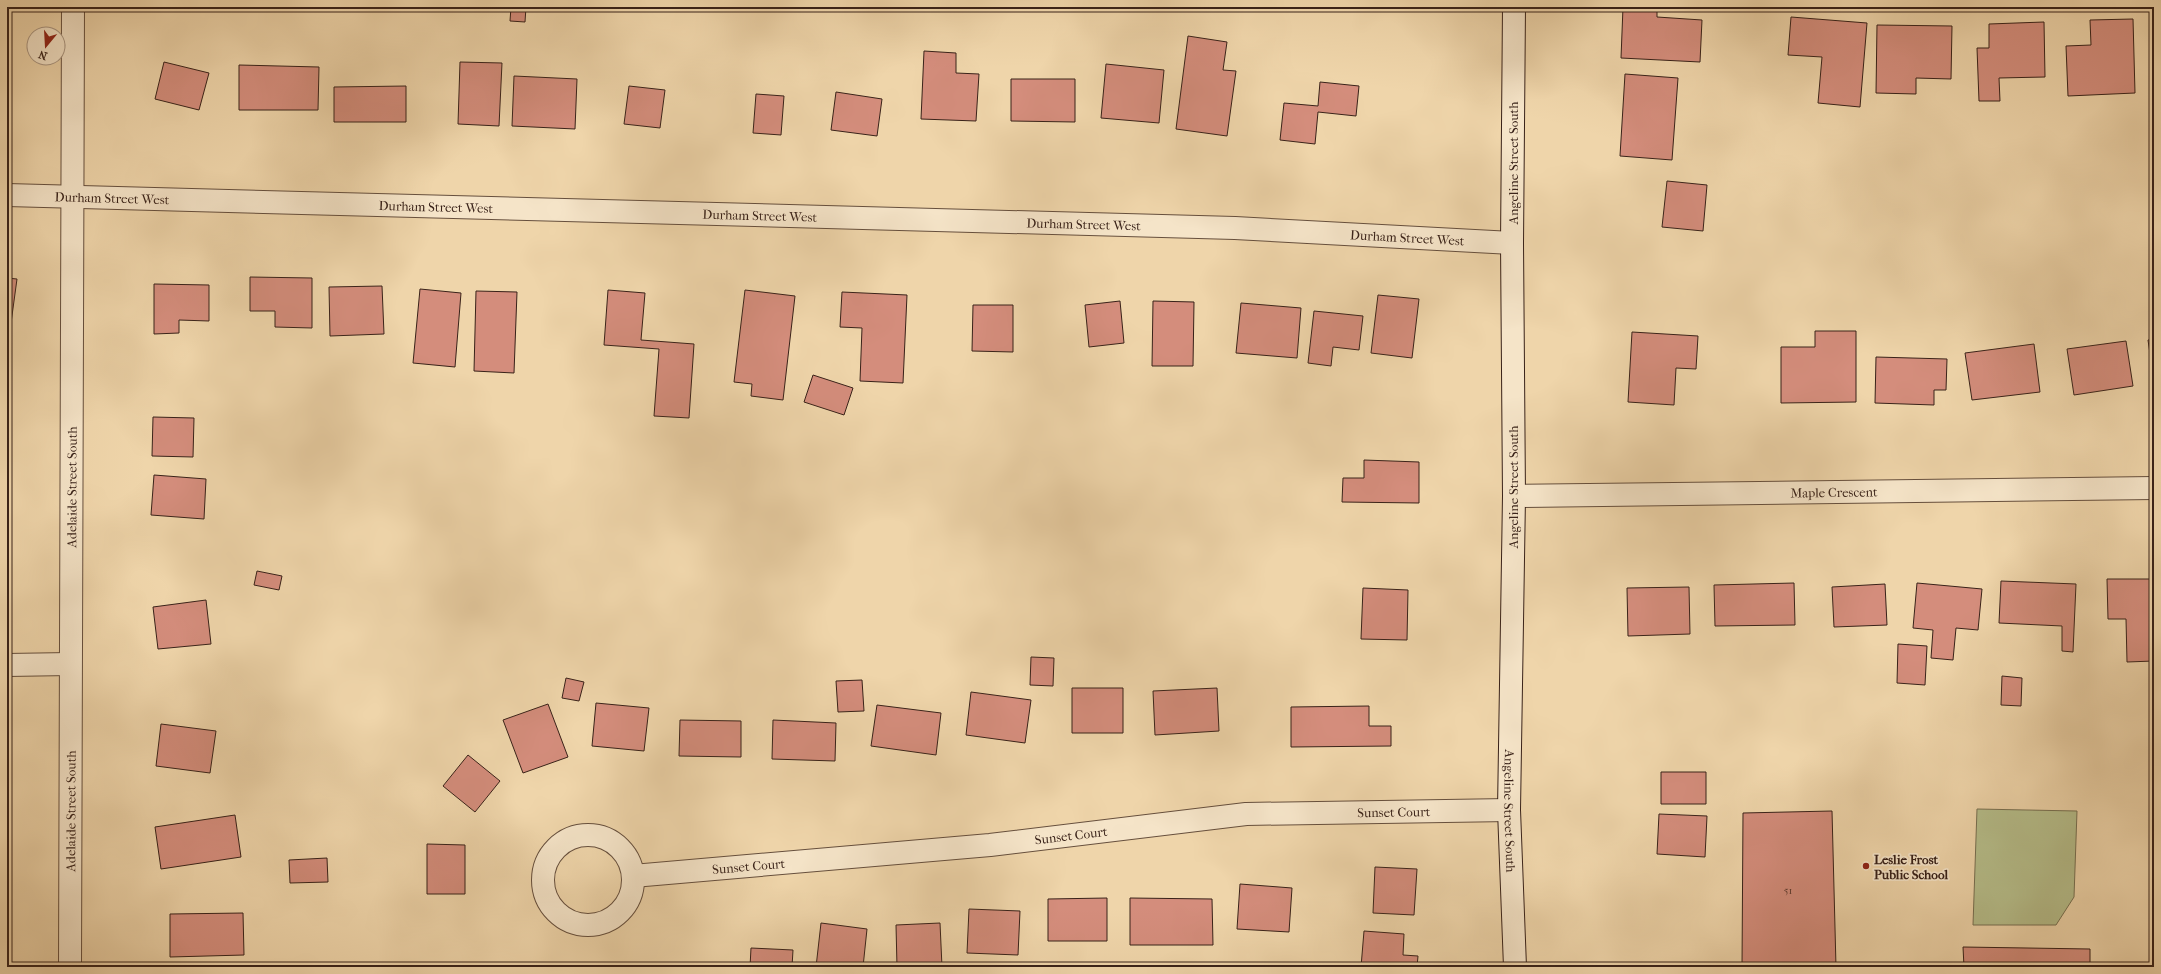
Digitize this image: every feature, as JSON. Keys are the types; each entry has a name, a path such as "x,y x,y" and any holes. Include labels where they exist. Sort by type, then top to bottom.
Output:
{"street":[{"name":"Adelaide Street South","path":"70,967 73,7"},
{"name":"Angeline Street South","path":"1514,7 1512,243 1514,496 1509,810 1515,967"},
{"name":"Durham Street West","path":"7,195 1235,228 1512,243"},
{"name":"Maple Crescent","path":"1514,496 2154,488"},
{"path":"7,665 70,664"},
{"name":"Sunset Court","path":"633,876 990,845 1246,814 1509,810"},
{"path":"578,835 593,835 608,839 621,849 629,861 633,876 632,890 626,904 617,915 604,922 590,926 568,921 562,918 551,908 544,895 542,879 545,864 552,851 564,841 578,835"}],"green space":[{"path":"1977,809 2077,811 2074,897 2056,925 1973,925"}],"building":[{"path":"511,7 526,7 525,22 510,21"},
{"path":"1623,7 1657,7 1657,17 1702,20 1700,62 1621,58"},
{"path":"1791,17 1867,23 1860,107 1818,103 1822,57 1788,55"},
{"path":"2133,19 2135,93 2068,96 2066,46 2091,45 2090,20"},
{"path":"2044,22 2045,77 1999,78 2000,101 1979,101 1977,48 1989,48 1989,24"},
{"path":"1877,25 1952,26 1951,79 1916,78 1916,94 1876,93"},
{"path":"1188,36 1227,42 1223,70 1236,71 1227,136 1176,129"},
{"path":"924,51 956,53 956,73 979,74 976,121 921,119"},
{"path":"164,62 209,73 199,110 155,99"},
{"path":"460,62 502,63 499,126 458,124"},
{"path":"1106,64 1164,70 1159,123 1101,118"},
{"path":"239,65 319,67 318,110 239,110"},
{"path":"1625,74 1678,78 1672,160 1620,156"},
{"path":"514,76 577,79 575,129 512,126"},
{"path":"1011,79 1075,79 1075,122 1011,121"},
{"path":"1320,82 1359,86 1356,116 1318,112 1315,144 1280,140 1284,103 1318,106"},
{"path":"406,86 406,122 334,122 334,87"},
{"path":"629,86 665,90 660,128 624,124"},
{"path":"836,92 882,99 877,136 831,130"},
{"path":"756,94 784,96 781,135 753,133"},
{"path":"1667,181 1707,185 1703,231 1662,227"},
{"path":"250,277 312,278 312,328 275,327 275,311 250,311"},
{"path":"7,278 17,279 11,323 7,323"},
{"path":"154,284 209,285 209,321 179,320 179,333 154,334"},
{"path":"382,286 384,334 330,336 329,287"},
{"path":"420,289 461,293 455,367 413,363"},
{"path":"608,290 645,293 641,340 694,344 689,418 654,416 659,349 604,345"},
{"path":"745,290 795,296 783,400 751,396 752,384 734,382"},
{"path":"476,291 517,292 514,373 474,371"},
{"path":"842,292 907,295 903,383 860,381 862,328 840,327"},
{"path":"1378,295 1419,299 1412,358 1371,353"},
{"path":"1120,301 1124,343 1089,347 1085,305"},
{"path":"1153,301 1194,302 1193,366 1152,366"},
{"path":"1241,303 1301,308 1297,358 1236,353"},
{"path":"973,305 1013,305 1013,352 972,351"},
{"path":"1314,311 1363,316 1359,350 1333,347 1331,366 1308,363"},
{"path":"1815,331 1856,331 1856,402 1781,403 1781,347 1815,347"},
{"path":"1632,332 1698,336 1696,369 1676,368 1674,405 1628,402"},
{"path":"2154,339 2154,382 2148,340"},
{"path":"2126,341 2133,386 2074,395 2067,349"},
{"path":"2034,344 2040,392 1972,400 1965,353"},
{"path":"1876,357 1947,359 1946,390 1934,390 1934,405 1875,403"},
{"path":"813,375 853,388 844,415 804,402"},
{"path":"153,417 194,418 193,457 152,456"},
{"path":"1364,460 1419,462 1419,503 1342,502 1343,478 1364,478"},
{"path":"154,475 206,479 204,519 151,515"},
{"path":"257,571 282,576 279,590 254,585"},
{"path":"2107,579 2154,579 2154,661 2127,662 2126,619 2108,619"},
{"path":"2001,581 2076,584 2073,652 2062,651 2062,626 1999,623"},
{"path":"1794,583 1795,625 1715,626 1714,585"},
{"path":"1917,583 1982,589 1978,630 1956,628 1953,660 1931,658 1933,630 1913,628"},
{"path":"1885,584 1887,625 1834,627 1832,587"},
{"path":"1689,587 1690,634 1628,636 1627,588"},
{"path":"1363,588 1408,590 1407,640 1361,639"},
{"path":"206,600 211,644 158,649 153,607"},
{"path":"1898,644 1927,646 1925,685 1897,683"},
{"path":"1031,657 1054,658 1053,686 1030,685"},
{"path":"2002,676 2022,678 2021,706 2001,705"},
{"path":"566,678 584,682 579,701 562,698"},
{"path":"862,680 864,711 838,712 836,681"},
{"path":"1072,688 1123,688 1123,733 1072,733"},
{"path":"1217,688 1219,731 1155,735 1153,691"},
{"path":"971,692 1031,700 1025,743 966,735"},
{"path":"596,703 649,708 644,751 592,746"},
{"path":"548,704 568,757 523,773 503,720"},
{"path":"877,705 941,713 936,755 871,746"},
{"path":"1369,706 1369,726 1391,726 1391,746 1291,747 1291,707"},
{"path":"680,720 741,721 741,757 679,756"},
{"path":"773,720 836,723 835,761 772,759"},
{"path":"161,724 216,731 210,773 156,766"},
{"path":"468,755 500,781 475,812 443,786"},
{"path":"1661,772 1706,772 1706,804 1661,804"},
{"path":"1832,811 1836,967 1742,967 1743,813"},
{"path":"1659,814 1707,816 1705,857 1657,854"},
{"path":"235,815 241,857 161,869 155,827"},
{"path":"427,844 465,845 465,894 427,894"},
{"path":"327,858 328,882 290,883 289,860"},
{"path":"1375,867 1417,869 1414,915 1373,913"},
{"path":"1240,884 1292,888 1289,932 1237,929"},
{"path":"1107,898 1107,941 1048,941 1048,899"},
{"path":"1130,898 1212,899 1213,945 1130,945"},
{"path":"969,909 1020,911 1018,955 967,953"},
{"path":"243,913 244,955 170,957 170,914"},
{"path":"821,923 867,929 863,967 816,967"},
{"path":"940,923 942,967 897,967 896,925"},
{"path":"1364,931 1404,934 1403,955 1418,956 1417,967 1361,967"},
{"path":"1963,947 2090,949 2090,967 1964,967"},
{"path":"751,948 793,950 792,967 750,967"}],"place":[{"name":"Leslie Frost Public School","path":"1866,866"}]}
